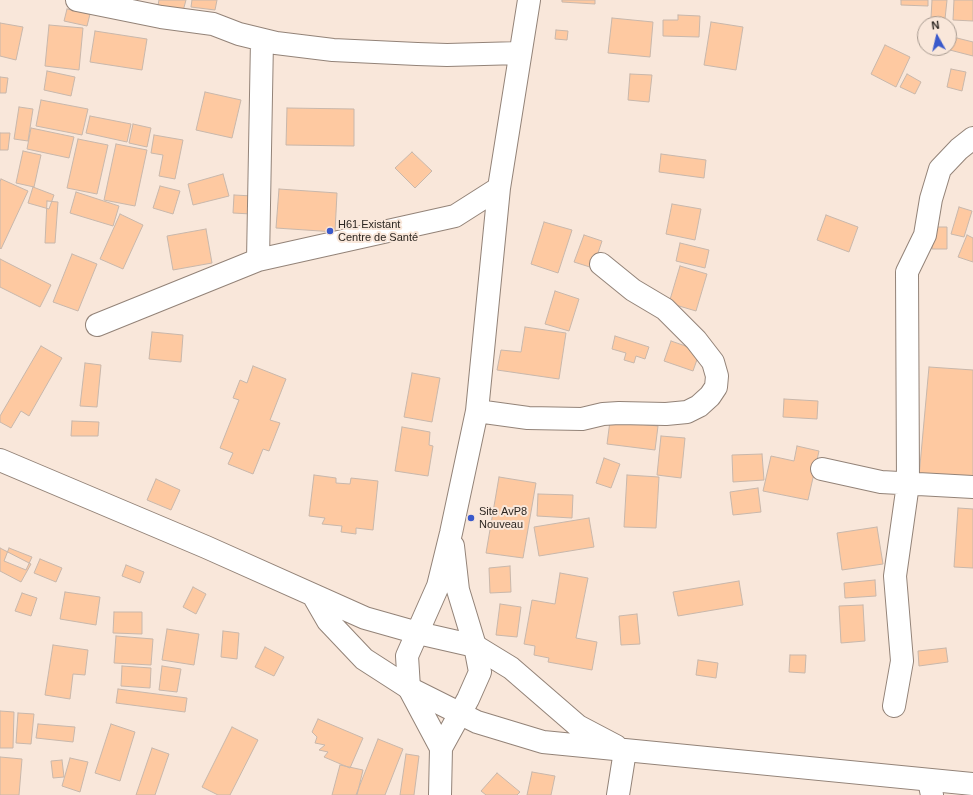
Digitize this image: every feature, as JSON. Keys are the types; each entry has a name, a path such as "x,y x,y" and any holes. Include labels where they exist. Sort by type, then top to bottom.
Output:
{"street":[{"path":"77,0 161,17 213,24 239,34 276,43 333,50 447,55 520,53"},
{"path":"441,748 409,688 408,656 438,586 452,533 477,411 499,188 529,0"},
{"path":"258,260 262,40"},
{"path":"894,706 902,661 895,576 908,484 907,272 925,235 931,199 940,169 959,149 973,138"},
{"path":"97,325 258,260 455,216 499,188"},
{"path":"477,411 528,418 582,419 603,414 619,413 666,414 687,412 700,406 710,396 716,387 717,376 713,362 696,340 665,309 633,290 601,264"},
{"path":"0,460 206,547 365,618 418,633 475,646 511,668 578,726 625,751"},
{"path":"822,469 881,482 973,487"},
{"path":"440,795 441,748 468,699 480,672 475,646 458,590 452,533"},
{"path":"312,595 328,621 364,659 409,688 477,722 543,742 930,788 973,784"},
{"path":"618,795 625,751"}],"building":[{"path":"159,0 186,0 183,11 158,5"},
{"path":"192,0 217,0 215,10 191,7"},
{"path":"562,0 595,0 595,4 562,2"},
{"path":"901,0 928,0 928,6 901,5"},
{"path":"932,0 947,0 945,16 931,16"},
{"path":"954,0 973,0 973,21 957,20 957,16 953,16"},
{"path":"67,9 90,14 87,26 64,21"},
{"path":"678,15 700,16 699,37 663,36 663,20 678,20"},
{"path":"612,18 653,22 650,57 608,53"},
{"path":"711,22 743,27 736,70 704,65"},
{"path":"0,23 23,27 16,60 0,56"},
{"path":"49,25 83,28 79,70 45,66"},
{"path":"556,30 568,31 567,40 555,39"},
{"path":"95,31 147,39 142,70 90,62"},
{"path":"957,38 973,42 973,56 957,52"},
{"path":"885,45 910,57 896,87 871,74"},
{"path":"951,69 966,72 962,91 947,87"},
{"path":"47,71 75,77 71,96 44,90"},
{"path":"630,74 652,75 649,102 628,100"},
{"path":"907,74 921,82 915,94 900,87"},
{"path":"0,77 8,78 6,93 0,93"},
{"path":"205,92 241,100 232,138 196,130"},
{"path":"41,100 88,109 82,135 36,126"},
{"path":"19,107 33,109 28,141 14,139"},
{"path":"287,108 354,109 354,146 286,145"},
{"path":"90,116 131,124 127,142 86,133"},
{"path":"133,124 151,128 147,147 129,143"},
{"path":"31,128 74,137 69,158 27,149"},
{"path":"0,133 10,133 8,150 0,150"},
{"path":"154,135 183,140 175,179 159,176 163,155 151,153"},
{"path":"78,139 108,145 97,194 67,188"},
{"path":"116,144 147,150 135,206 104,200"},
{"path":"23,151 41,155 34,187 16,183"},
{"path":"412,152 432,171 415,188 395,168"},
{"path":"661,154 706,160 704,178 659,172"},
{"path":"223,174 229,196 193,205 188,184"},
{"path":"1,179 28,191 1,249 0,182"},
{"path":"160,186 180,191 173,214 153,208"},
{"path":"33,187 54,195 49,209 28,203"},
{"path":"279,189 337,193 335,232 276,228"},
{"path":"76,192 119,206 113,226 70,213"},
{"path":"234,195 253,196 251,214 233,213"},
{"path":"47,201 58,202 55,243 45,243"},
{"path":"672,204 701,209 695,240 666,234"},
{"path":"959,207 972,211 964,237 951,234"},
{"path":"120,214 143,225 123,269 100,259"},
{"path":"826,215 858,227 849,252 817,240"},
{"path":"544,222 572,230 558,273 531,264"},
{"path":"933,227 947,227 947,249 932,249"},
{"path":"206,229 212,263 173,270 167,236"},
{"path":"584,235 602,241 593,268 574,262"},
{"path":"967,235 973,238 973,262 958,257"},
{"path":"680,243 709,250 705,268 676,261"},
{"path":"72,254 97,264 78,311 53,302"},
{"path":"0,259 51,285 40,307 0,287"},
{"path":"680,266 707,274 696,311 669,303"},
{"path":"555,291 579,299 569,331 545,324"},
{"path":"525,327 566,333 559,379 497,370 501,350 521,352"},
{"path":"152,332 183,335 181,362 149,359"},
{"path":"615,336 649,347 645,359 636,356 634,363 624,360 626,353 612,349"},
{"path":"671,341 700,351 693,371 664,361"},
{"path":"41,346 62,358 29,416 21,411 11,428 0,422 0,416"},
{"path":"85,363 101,365 97,407 80,406"},
{"path":"253,366 286,379 270,420 280,423 269,451 263,449 253,474 228,464 233,453 220,448 239,400 233,398 240,380 247,383"},
{"path":"929,367 973,370 973,480 919,476"},
{"path":"412,373 440,378 432,422 404,417"},
{"path":"784,399 818,401 817,419 783,417"},
{"path":"72,421 99,422 98,436 71,436"},
{"path":"610,421 658,426 655,450 607,444"},
{"path":"402,427 430,432 429,445 433,446 428,476 395,471"},
{"path":"661,436 685,438 681,478 657,475"},
{"path":"797,446 819,451 808,500 763,491 771,456 794,461"},
{"path":"762,454 764,480 733,482 732,455"},
{"path":"604,458 620,464 611,488 596,483"},
{"path":"314,475 336,478 336,483 350,484 351,478 378,481 373,530 356,528 356,534 341,532 342,526 322,524 325,518 309,516"},
{"path":"627,475 659,477 656,528 624,527"},
{"path":"499,477 536,483 523,558 486,553"},
{"path":"156,479 180,490 171,510 147,500"},
{"path":"758,488 761,512 733,515 730,492"},
{"path":"538,494 573,495 572,518 537,516"},
{"path":"958,508 973,509 973,568 954,567"},
{"path":"589,518 594,547 539,556 534,527"},
{"path":"877,527 883,564 842,570 837,533"},
{"path":"0,548 31,564 21,582 0,571"},
{"path":"9,548 32,557 26,570 4,561"},
{"path":"40,559 62,568 56,582 34,573"},
{"path":"126,565 144,572 140,583 122,576"},
{"path":"510,566 511,592 490,593 489,568"},
{"path":"560,573 588,578 576,638 597,642 592,670 548,662 549,658 534,655 535,646 524,644 532,600 555,604"},
{"path":"875,580 876,596 845,598 844,583"},
{"path":"739,581 743,605 678,616 673,592"},
{"path":"193,587 206,594 196,614 183,607"},
{"path":"65,592 100,597 96,625 60,619"},
{"path":"22,593 37,598 31,616 15,611"},
{"path":"500,604 521,607 517,637 496,635"},
{"path":"863,605 865,641 841,643 839,606"},
{"path":"114,612 142,612 142,634 113,633"},
{"path":"637,614 640,644 621,645 619,616"},
{"path":"167,629 199,634 194,665 162,660"},
{"path":"223,631 239,633 237,659 221,657"},
{"path":"116,636 153,639 151,665 114,663"},
{"path":"53,645 88,650 85,675 73,674 70,699 45,695"},
{"path":"265,647 284,657 274,676 255,667"},
{"path":"946,648 948,662 919,666 918,651"},
{"path":"790,655 806,655 805,673 789,672"},
{"path":"698,660 718,663 716,678 696,675"},
{"path":"122,666 151,668 150,688 121,686"},
{"path":"162,666 181,669 177,692 159,690"},
{"path":"118,689 187,698 185,712 116,703"},
{"path":"0,711 14,712 13,748 0,748"},
{"path":"18,713 34,714 31,744 16,743"},
{"path":"318,719 363,738 350,768 324,757 328,752 319,750 325,745 315,743 317,737 312,732"},
{"path":"38,724 75,727 73,742 36,738"},
{"path":"111,724 135,732 120,781 95,773"},
{"path":"232,727 258,740 230,795 218,795 202,787"},
{"path":"378,739 403,749 385,795 356,795"},
{"path":"152,748 169,754 155,795 136,795"},
{"path":"406,754 419,756 414,795 400,795"},
{"path":"0,757 22,759 19,795 0,795"},
{"path":"70,758 88,762 80,792 62,786"},
{"path":"62,760 64,777 53,778 51,761"},
{"path":"340,765 363,770 357,795 332,795"},
{"path":"532,772 555,776 551,795 527,795"},
{"path":"497,773 520,792 517,795 486,795 481,791"}],"place":[{"name":"H61 Existant Centre de Santé","path":"330,231"},
{"name":"Site AvP8 Nouveau","path":"471,518"}]}
